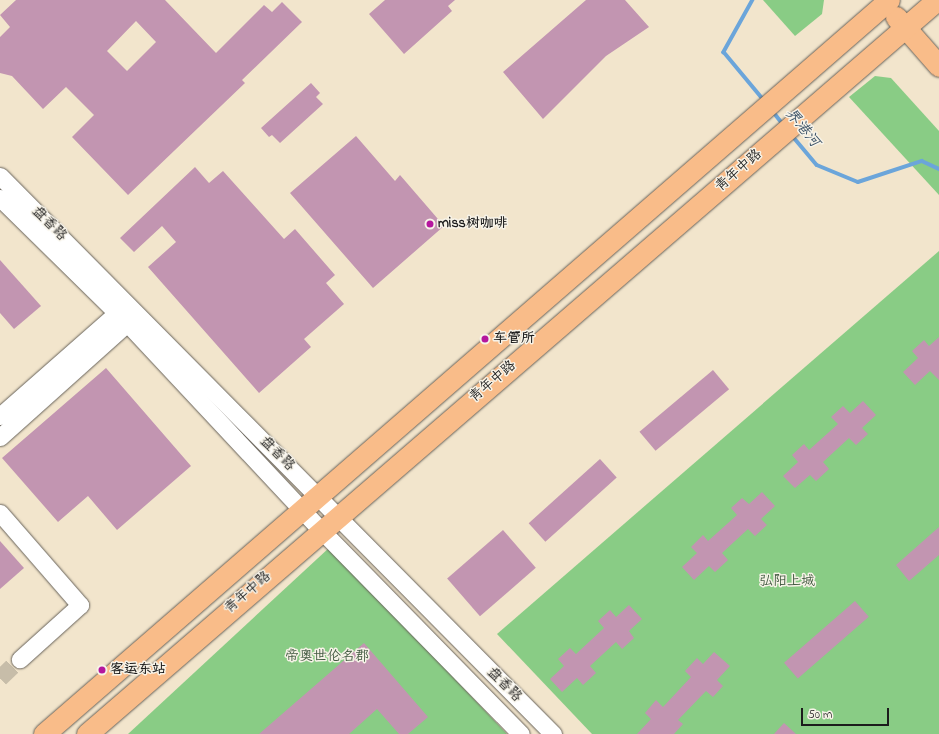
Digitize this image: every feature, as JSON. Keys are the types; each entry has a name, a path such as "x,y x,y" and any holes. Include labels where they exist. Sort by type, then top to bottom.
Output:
{"main road":[{"path":"885,1 905,28 939,66"},
{"name":"青年中路","path":"44,734 319,497 885,1"},
{"name":"青年中路","path":"87,734 336,515 905,28 934,5"}],"street":[{"name":"盘香路","path":"0,176 320,529 521,734"},
{"name":"盘香路","path":"0,198 319,497 553,734"},
{"path":"0,415 125,314"},
{"path":"0,436 125,314"},
{"path":"0,513 80,605 20,659"}],"green space":[{"path":"763,0 824,0 822,14 795,36"},
{"path":"875,76 891,78 939,131 939,195 849,97"},
{"name":"弘阳上城","path":"939,251 939,734 592,734 497,634"},
{"name":"帝奥世伦名郡","path":"330,547 507,734 128,734"}],"building":[{"path":"16,0 165,0 216,53 264,5 272,12 282,2 302,22 242,80 245,83 128,195 72,137 94,115 66,87 43,109 12,76 0,73 0,37 10,27 0,15","holes":["136,21 156,42 127,71 107,51"]},
{"path":"385,0 455,0 448,6 452,11 404,54 369,14"},
{"path":"586,0 625,0 649,27 606,56 543,119 503,72"},
{"path":"311,83 320,93 316,97 323,104 280,143 272,135 269,137 261,128"},
{"path":"356,136 395,181 400,175 444,226 373,288 290,193"},
{"path":"195,167 209,183 223,171 284,239 295,229 335,275 326,283 344,304 304,339 311,347 259,393 148,267 176,242 162,226 134,252 120,238"},
{"path":"0,260 41,306 14,329 0,313"},
{"path":"939,337 939,380 930,371 915,385 903,372 918,358 912,351 924,340 929,346"},
{"path":"106,368 191,466 117,530 88,496 58,522 2,458"},
{"path":"713,370 729,389 656,451 639,432"},
{"path":"863,401 876,415 862,428 868,434 856,445 849,438 823,462 829,469 816,481 810,475 795,488 783,476 798,462 792,455 804,444 809,450 838,424 831,417 843,406 850,413"},
{"path":"600,459 617,478 545,542 529,523"},
{"path":"762,492 775,506 761,519 767,525 755,536 748,529 722,553 728,560 715,572 709,566 694,580 682,567 697,553 691,547 703,535 708,541 737,515 731,508 742,498 749,504"},
{"path":"939,527 939,555 909,581 896,565"},
{"path":"503,530 536,568 480,616 447,579"},
{"path":"0,541 24,568 0,589"},
{"path":"855,601 869,617 798,679 784,663"},
{"path":"629,605 642,619 629,631 634,638 622,649 616,642 590,666 596,673 583,685 577,678 562,692 550,679 564,666 558,659 570,648 576,654 604,628 598,621 610,610 616,617"},
{"path":"364,643 428,717 408,734 399,734 377,709 349,734 259,734"},
{"path":"714,652 730,666 717,680 723,686 713,697 706,691 678,720 683,724 674,734 637,734 651,719 645,713 656,700 663,707 691,677 685,671 697,658 703,664"},
{"path":"784,723 796,734 774,734"}],"waterway":[{"name":"界港河","path":"753,0 724,52 763,99"},
{"name":"界港河","path":"772,110 783,124"},
{"name":"界港河","path":"791,134 817,165 858,182 922,161 939,169"}],"tunnel":[{"path":"0,678 20,659"}],"place":[{"name":"miss树咖啡","path":"430,224"},
{"name":"车管所","path":"485,339"},
{"name":"客运东站","path":"102,670"}]}
